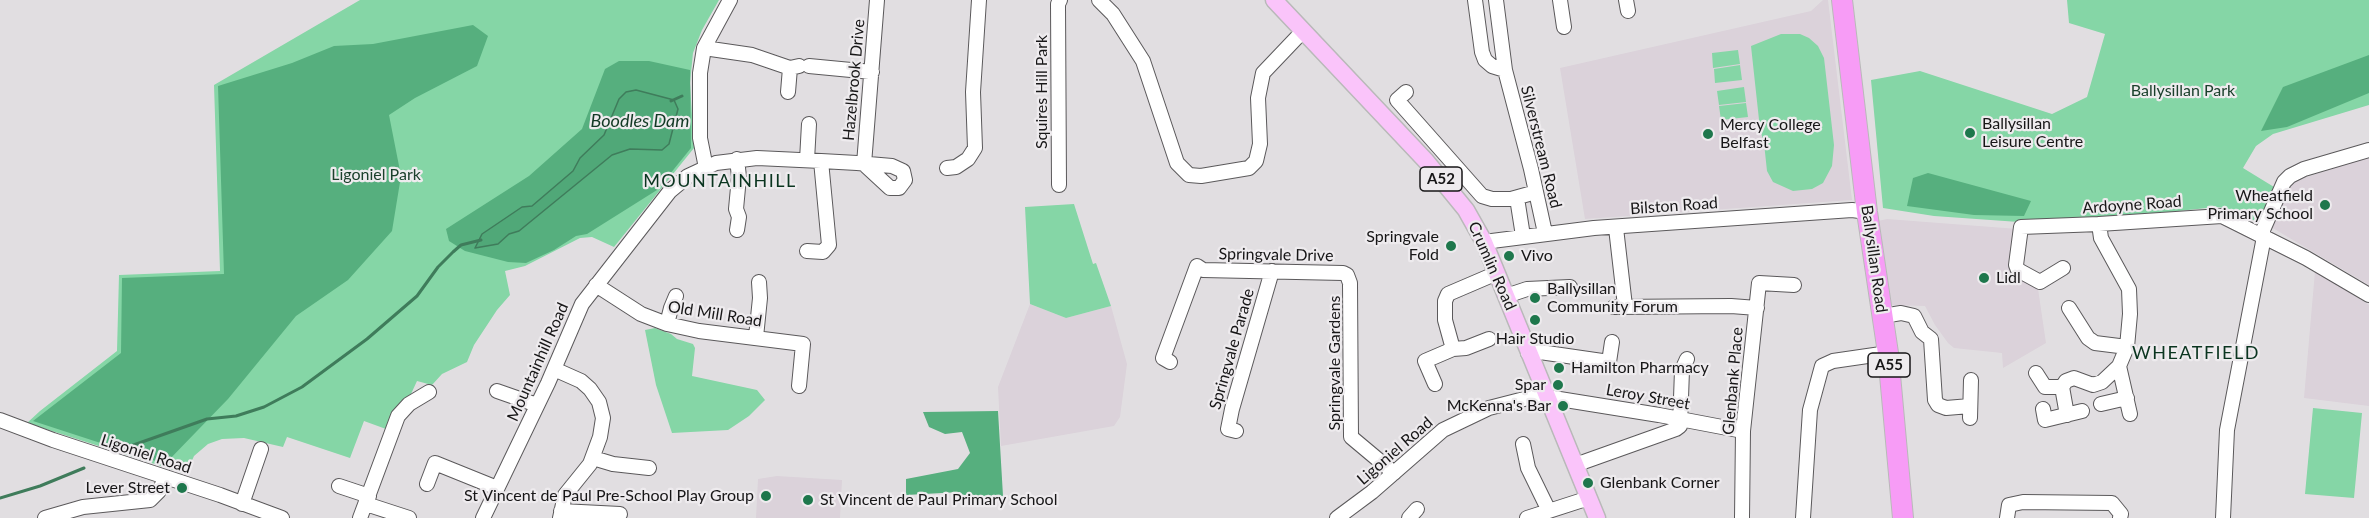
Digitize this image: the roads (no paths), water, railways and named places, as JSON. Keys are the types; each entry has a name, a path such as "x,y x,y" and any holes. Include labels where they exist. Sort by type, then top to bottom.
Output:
{"highway":[{"name":"Ballysillan Road","path":"1842,0 1867,212 1888,353 1903,518"}],"main road":[{"name":"Crumlin Road","path":"1274,0 1432,168 1466,210 1484,242 1597,518"}],"street":[{"path":"706,168 700,138 700,73 704,48 730,0"},
{"name":"Hazelbrook Drive","path":"864,164 877,0"},
{"path":"947,168 956,167 968,159 975,148 973,92 979,0"},
{"name":"Squires Hill Park","path":"1059,185 1058,4 1060,0"},
{"path":"1099,0 1113,14 1143,62 1177,164 1189,175 1203,176 1249,168 1256,161 1260,144 1258,98 1263,73 1303,31"},
{"name":"Silverstream Road","path":"1475,0 1485,60 1492,66 1505,70"},
{"name":"Silverstream Road","path":"1496,0 1505,70 1545,233"},
{"path":"1560,0 1564,27"},
{"path":"704,48 752,55 799,67 872,72"},
{"path":"788,92 799,67"},
{"path":"1406,92 1396,100 1482,196 1492,200 1517,198 1536,192"},
{"path":"807,251 823,252 830,245 809,124"},
{"path":"2223,518 2227,430 2263,230 2284,182 2290,176 2304,169 2369,150"},
{"path":"737,159 739,177 737,230"},
{"name":"Mountainhill Road","path":"483,518 554,369 575,317 596,285 670,191 688,176 737,159 814,160 864,164"},
{"path":"1517,198 1523,236"},
{"name":"Bilston Road","path":"1484,242 1545,233 1842,210 1867,212"},
{"name":"Ardoyne Road","path":"2063,268 2040,282 2018,270 2016,265 2021,227 2222,216 2369,295"},
{"path":"2067,415 2062,387 2066,381 2074,378 2093,385 2102,382 2119,366 2127,347 2130,314 2129,289 2101,238 2099,224"},
{"path":"1616,228 1620,306 1757,308"},
{"name":"Springvale Drive","path":"1170,362 1163,358 1193,271 1197,266 1203,270 1342,273"},
{"name":"Springvale Parade","path":"1236,430 1228,429 1232,409 1272,271"},
{"name":"Springvale Gardens","path":"1342,273 1347,275 1350,283 1351,438 1394,473"},
{"path":"1453,349 1445,320 1445,301 1448,294 1497,273"},
{"path":"756,337 760,298 759,282"},
{"name":"Glenbank Place","path":"1740,517 1743,431 1759,284 1794,285"},
{"name":"Old Mill Road","path":"596,285 641,314 668,324 699,331 803,344 800,386"},
{"path":"1506,296 1527,289 1570,287"},
{"path":"668,324 676,296"},
{"path":"2069,309 2088,338 2095,343 2127,347"},
{"path":"1883,316 1901,313 1914,316 1922,332 1930,339 1935,400 1938,405 1970,412 1971,380"},
{"path":"1435,384 1425,361 1453,349 1466,348 1489,339"},
{"path":"1528,353 1540,352 1609,362 1612,342"},
{"path":"1803,518 1810,410 1822,366 1833,361 1888,353"},
{"path":"1575,465 1680,426 1682,370 1687,359"},
{"path":"2119,366 2130,414"},
{"path":"554,369 581,381 590,389 599,402 603,427 586,472 569,487 560,514 620,512"},
{"path":"2036,373 2045,387 2062,387"},
{"path":"497,391 537,405"},
{"path":"360,518 398,416 409,404 429,392"},
{"name":"Ligoniel Road","path":"1337,518 1367,497 1437,435 1460,420 1498,405 1528,398 1547,397"},
{"name":"Leroy Street","path":"1547,397 1743,431"},
{"path":"2101,404 2127,398"},
{"path":"2043,409 2045,420 2082,411"},
{"name":"Ligoniel Road","path":"0,420 282,518"},
{"path":"1522,444 1528,468 1549,511"},
{"path":"242,504 261,449"},
{"path":"592,458 613,465 649,468"},
{"path":"427,484 435,463 497,488"},
{"path":"45,518 83,507 150,500 159,491 166,477"},
{"path":"339,486 409,518"},
{"path":"1527,518 1589,498"},
{"path":"2007,518 2009,505 2023,502 2112,503 2121,514 2120,518"}],"water":[{"name":"Boodles Dam","path":"636,90 674,100 678,109 669,144 662,150 630,149 612,155 519,231 509,234 498,244 475,248 482,234 522,207 532,206 573,171 580,158 604,135 619,99 626,92"}],"waterway":[{"path":"671,101 682,96"},
{"path":"125,448 207,419 236,416 264,407 302,387 367,339 417,296 438,267 461,245 481,240"},
{"path":"0,498 40,486 84,468"}],"place":[{"name":"Ballysillan Leisure Centre","path":"1970,133"},
{"name":"Mercy College Belfast","path":"1708,134"},
{"name":"Wheatfield Primary School","path":"2325,205"},
{"name":"Springvale Fold","path":"1451,246"},
{"name":"Vivo","path":"1509,256"},
{"name":"Lidl","path":"1984,278"},
{"name":"Ballysillan Community Forum","path":"1535,298"},
{"name":"Hair Studio","path":"1535,320"},
{"name":"Hamilton Pharmacy","path":"1559,368"},
{"name":"Spar","path":"1558,385"},
{"name":"McKenna's Bar","path":"1563,406"},
{"name":"Glenbank Corner","path":"1588,483"},
{"name":"Lever Street","path":"182,488"},
{"name":"St Vincent de Paul Pre-School Play Group","path":"766,496"},
{"name":"St Vincent de Paul Primary School","path":"808,500"}],"district":[{"name":"MOUNTAINHILL","path":"720,181"},
{"name":"WHEATFIELD","path":"2196,353"}],"park label":[{"name":"Ballysillan Park","path":"2183,91"},
{"name":"Ligoniel Park","path":"376,175"}]}
